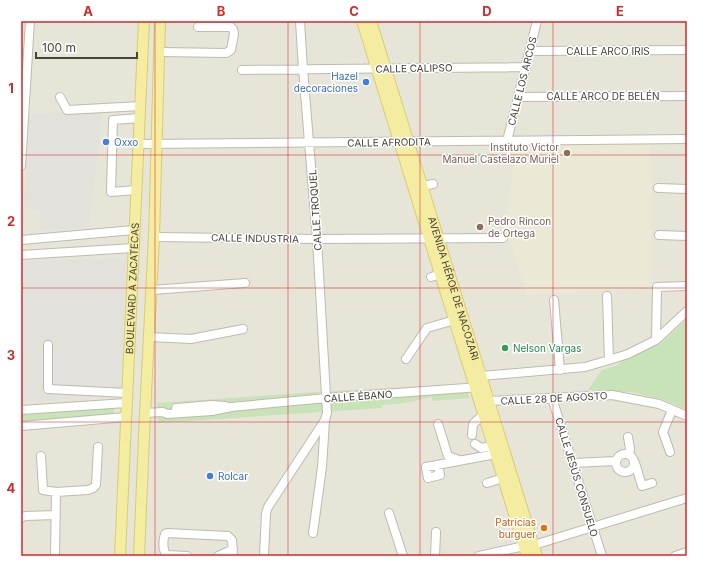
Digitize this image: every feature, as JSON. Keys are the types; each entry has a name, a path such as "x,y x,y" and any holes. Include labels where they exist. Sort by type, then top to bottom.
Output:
{"main road":[{"name":"BOULEVARD A ZACATECAS","path":"120,556 144,21"},
{"name":"BOULEVARD A ZACATECAS","path":"139,556 152,290 160,21"},
{"name":"AVENIDA HÉROE DE NACOZARI","path":"362,21 381,68 418,187 439,238 440,274"},
{"name":"AVENIDA HÉROE DE NACOZARI","path":"371,21 381,68"},
{"name":"AVENIDA HÉROE DE NACOZARI","path":"418,187 428,238 440,274 481,376 480,387 489,401 508,477 529,549 537,556"},
{"name":"AVENIDA HÉROE DE NACOZARI","path":"458,319 480,387 484,415 494,450 508,477"}],"street":[{"path":"21,166 30,21"},
{"name":"CALLE TROQUEL","path":"300,21 317,239 327,398 322,467 313,533"},
{"name":"CALLE LOS ARCOS","path":"507,141 537,21"},
{"path":"160,52 226,53 231,50 234,34 233,29 198,27"},
{"name":"CALLE ARCO IRIS","path":"530,51 687,50"},
{"name":"CALLE CALIPSO","path":"242,70 526,67"},
{"name":"CALLE ARCO DE BELÉN","path":"518,97 687,96"},
{"path":"60,97 67,110 141,106"},
{"path":"136,190 111,192 113,120 140,118"},
{"name":"CALLE AFRODITA","path":"138,144 687,139"},
{"path":"418,187 433,184"},
{"path":"658,188 687,189"},
{"path":"21,240 134,230"},
{"path":"659,235 687,236"},
{"name":"CALLE INDUSTRIA","path":"154,237 317,239 503,238"},
{"path":"21,255 133,248"},
{"path":"152,290 245,283"},
{"path":"656,340 657,287 687,286"},
{"path":"607,296 609,360"},
{"path":"554,300 560,370"},
{"path":"481,376 585,367 628,354 656,340 687,310"},
{"path":"406,359 427,328 458,319"},
{"path":"149,337 191,339 243,329"},
{"path":"48,345 48,388 127,398"},
{"name":"CALLE ÉBANO","path":"145,413 163,412 167,409 212,405 231,407 327,398 480,387"},
{"name":"CALLE 28 DE AGOSTO","path":"489,401 612,396 659,404 687,416"},
{"path":"21,410 127,398"},
{"name":"CALLE JESÚS CONSUELO","path":"552,398 576,463 602,556"},
{"path":"670,452 663,432 672,410"},
{"path":"472,435 473,424 484,415"},
{"path":"21,426 126,417"},
{"path":"264,556 266,513 268,507 325,420"},
{"path":"438,424 448,456 460,461"},
{"path":"628,437 630,449 629,454"},
{"path":"475,444 481,448 494,450"},
{"path":"41,456 43,490 47,492 56,492 88,490 96,485 98,447"},
{"path":"438,465 460,461 494,450"},
{"path":"629,454 620,455 616,461 618,468 623,472 630,471 635,463"},
{"path":"629,454 633,458 642,486 652,483"},
{"path":"576,463 616,461"},
{"path":"487,483 508,477"},
{"path":"55,556 56,492"},
{"path":"479,556 529,549 593,527 687,498"},
{"path":"389,513 403,556"},
{"path":"21,518 25,516 55,515"},
{"path":"435,556 436,532"},
{"path":"187,556 167,555 164,552 165,534 231,537 233,552 218,556"},
{"path":"675,556 687,552"}],"shaded area":[{"path":"21,21 687,21 687,556 21,556"},
{"path":"102,111 89,228 40,231 41,211 24,207 30,114"},
{"name":"Instituto Victor Manuel Castelazo Muriel","path":"651,145 652,287 527,295 506,230 515,146"},
{"path":"126,258 121,395 21,402 21,262"}],"green space":[{"path":"687,319 687,410 664,400 632,392 588,390 602,370 617,365 626,358 660,344"},
{"path":"464,384 470,398 432,401 432,397 405,403 382,405 382,408 158,423 157,403"},
{"path":"113,406 114,414 21,422 21,412"}],"place":[{"name":"Hazel decoraciones","path":"366,82"},
{"name":"Oxxo","path":"106,142"},
{"name":"Instituto Victor Manuel Castelazo Muriel","path":"567,153"},
{"name":"Pedro Rincon de Ortega","path":"480,227"},
{"name":"Nelson Vargas","path":"505,348"},
{"name":"Rolcar","path":"210,476"},
{"name":"Patricias burguer","path":"544,528"}]}
